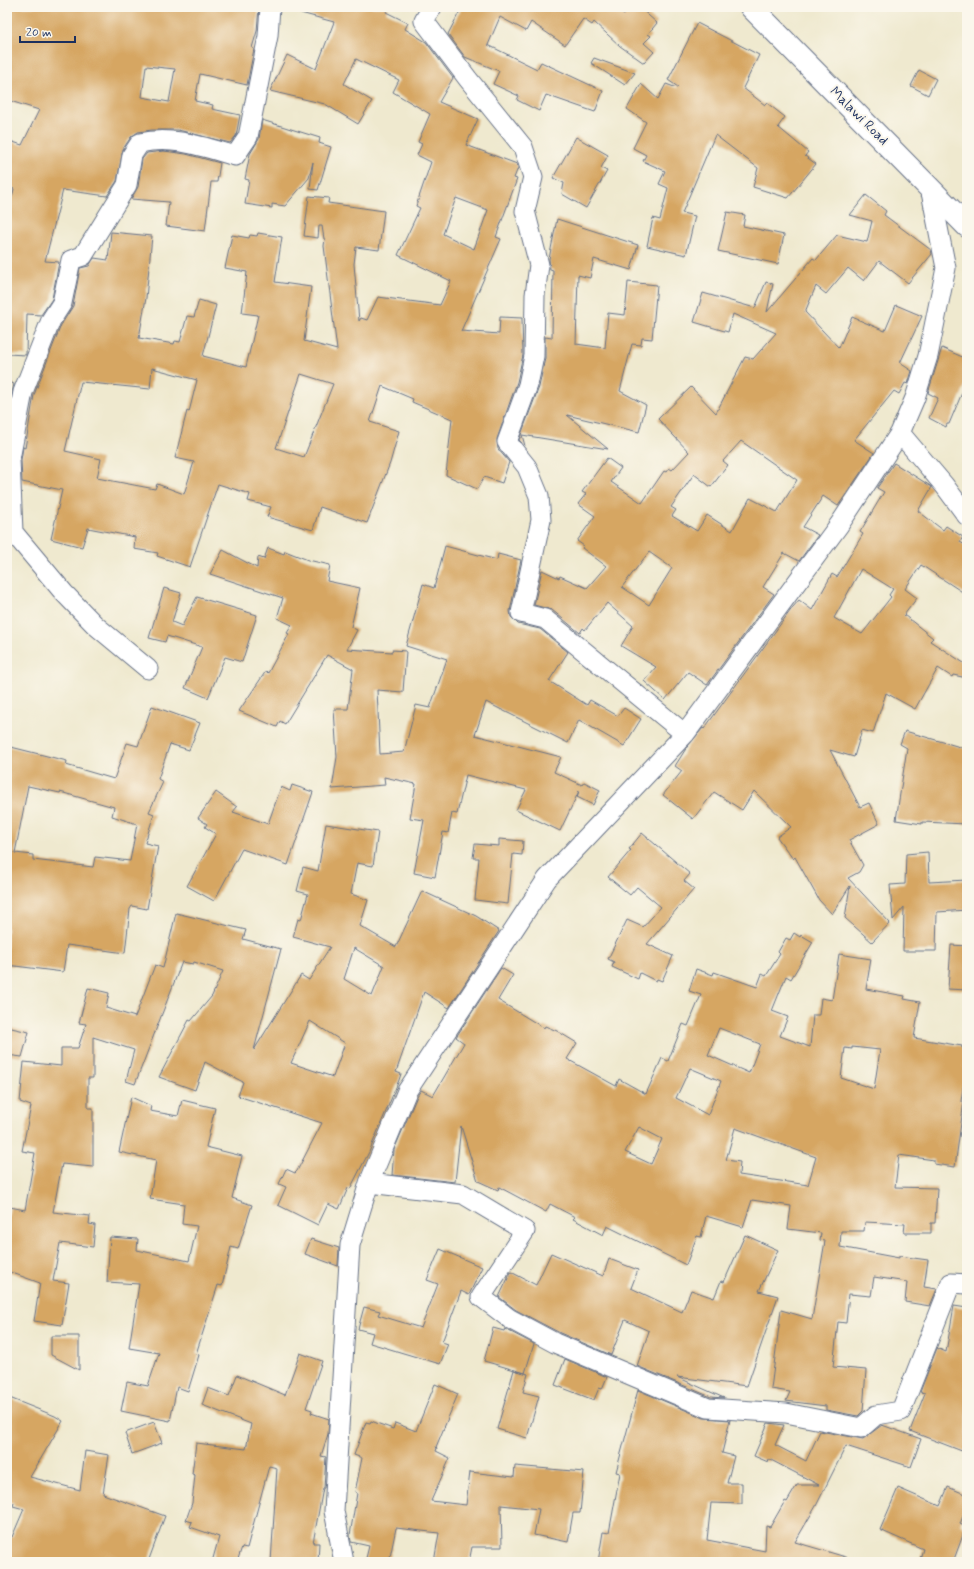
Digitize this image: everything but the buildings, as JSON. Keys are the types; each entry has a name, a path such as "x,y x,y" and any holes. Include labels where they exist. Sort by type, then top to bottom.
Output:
{"main road":[{"name":"Malawi Road","path":"751,7 967,226"}],"street":[{"path":"148,670 95,625 64,593 14,532 10,459 12,422 51,320 62,303 71,260 83,256 127,185 132,155 140,143 155,139 191,143 235,156 248,137 268,36 270,7"},
{"path":"432,7 424,21 468,79 523,147 533,177 525,211 539,266 535,295 534,356 528,385 507,442 527,467 539,496 541,520 521,614 545,619 685,734"},
{"path":"344,1562 334,1511 350,1245 369,1183 408,1091 547,879 685,734 839,525 900,433 915,398 928,356 946,268 930,187"},
{"path":"900,433 944,485 967,516"},
{"path":"369,1183 463,1194 524,1231 481,1297 510,1319 554,1343 708,1408 786,1413 861,1428 876,1415 901,1411 951,1283 967,1284"}]}
